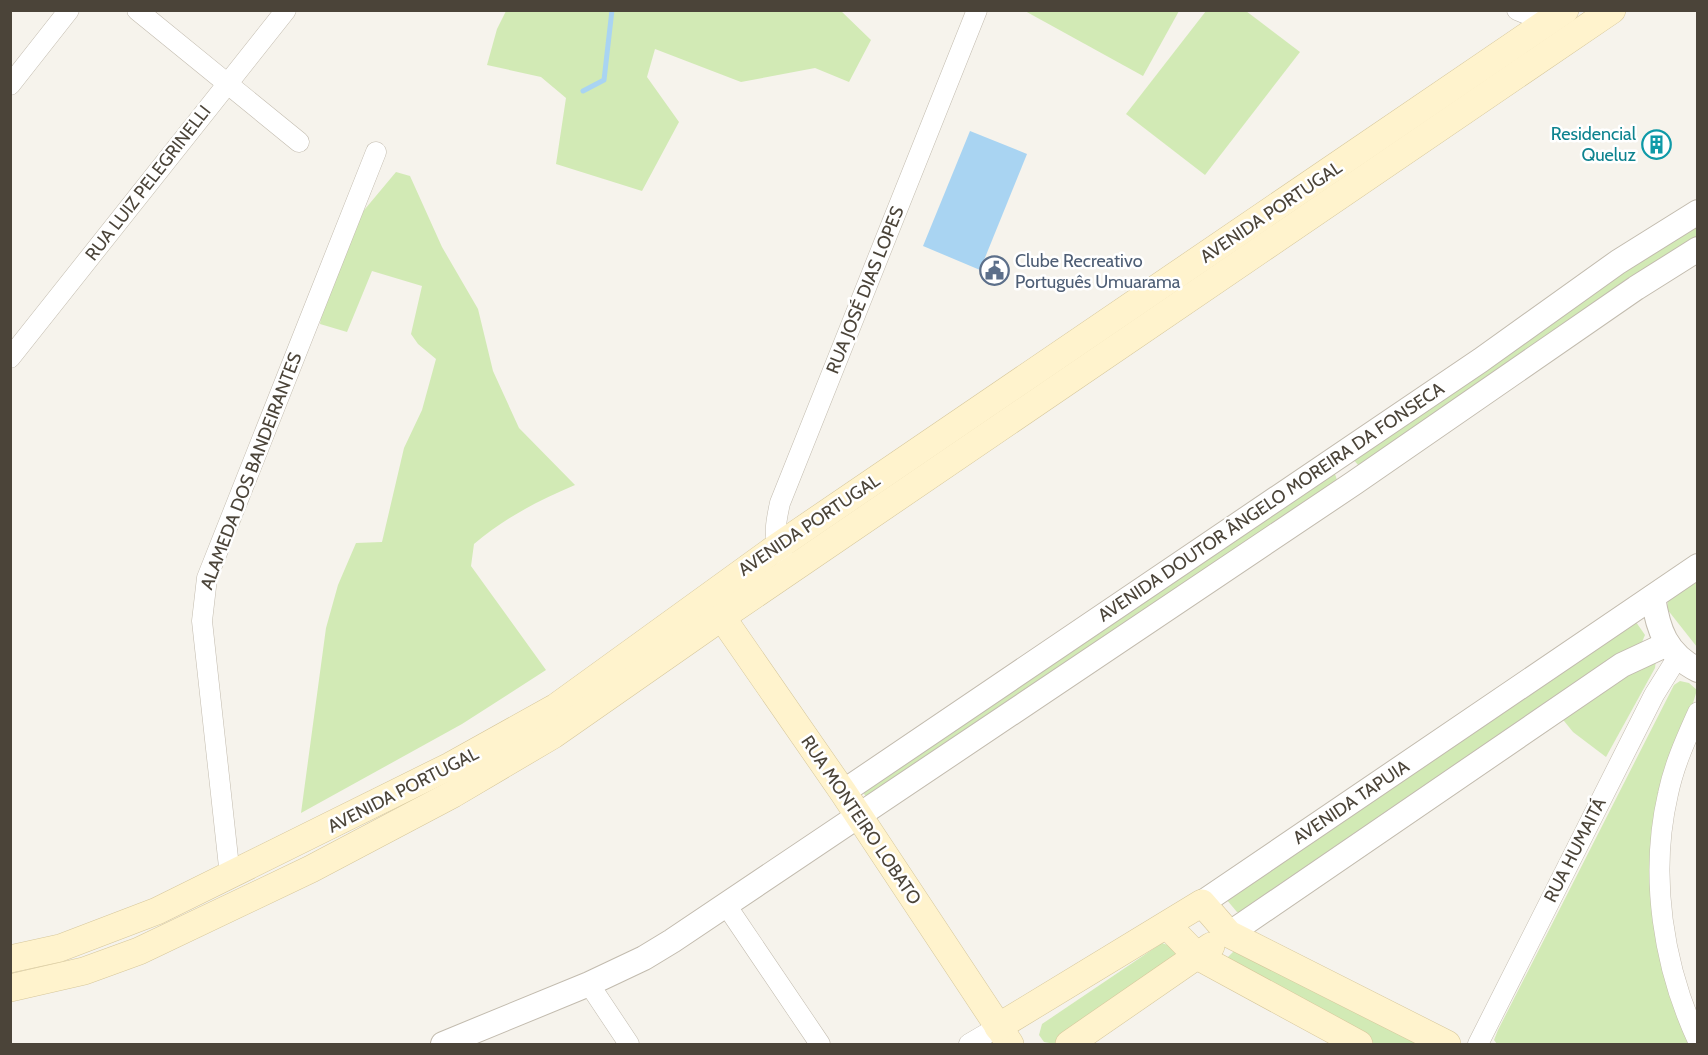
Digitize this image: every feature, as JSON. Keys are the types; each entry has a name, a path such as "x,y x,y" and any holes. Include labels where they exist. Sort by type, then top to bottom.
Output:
{"main road":[{"name":"AVENIDA PORTUGAL","path":"10,959 60,948 128,923 230,876 502,739 715,607 792,570 969,434 1168,298 1612,10"},
{"name":"AVENIDA PORTUGAL","path":"1168,298 1556,17"},
{"name":"AVENIDA PORTUGAL","path":"715,607 777,547 969,434"},
{"name":"RUA MONTEIRO LOBATO","path":"715,607 858,814 1004,1036"},
{"path":"10,988 33,985 84,971 139,951 331,858 453,794 553,735 715,607"},
{"path":"1202,903 1229,933 1447,1044"},
{"name":"AVENIDA TAPUIA","path":"1004,1036 1202,903"},
{"path":"1167,925 1197,956 1359,1044"},
{"path":"1069,1044 1229,933"}],"street":[{"path":"10,85 69,10"},
{"path":"137,10 299,142"},
{"name":"RUA LUIZ PELEGRINELLI","path":"10,358 286,10"},
{"name":"RUA JOSÉ DIAS LOPES","path":"777,547 775,526 780,503 977,10"},
{"path":"1517,10 1556,17"},
{"name":"ALAMEDA DOS BANDEIRANTES","path":"230,876 202,621 203,598 212,567 376,152"},
{"name":"AVENIDA DOUTOR ÂNGELO MOREIRA DA FONSECA","path":"843,792 1481,360 1618,262 1698,212"},
{"name":"AVENIDA DOUTOR ÂNGELO MOREIRA DA FONSECA","path":"443,1044 589,984 644,958 1354,483 1636,288 1698,249"},
{"path":"1618,262 1636,288"},
{"path":"1337,457 1354,483"},
{"path":"777,547 792,570"},
{"name":"AVENIDA TAPUIA","path":"1202,903 1698,566"},
{"path":"1229,933 1622,665 1680,658 1657,621 1653,597"},
{"name":"RUA HUMAITÁ","path":"1478,1044 1654,695 1680,658"},
{"path":"1698,712 1676,764 1667,796 1660,866 1666,946 1676,989 1698,1041"},
{"path":"726,905 820,1044"},
{"path":"589,984 629,1044"},
{"path":"969,1044 1004,1036"}],"green space":[{"path":"506,11 841,11 871,40 849,82 815,68 741,82 655,49 647,77 679,122 642,191 556,164 566,98 541,77 487,65 497,29"},
{"path":"1025,11 1179,11 1143,76"},
{"path":"1206,11 1246,11 1300,52 1205,175 1126,114"},
{"path":"396,172 410,176 442,247 478,309 493,371 519,428 575,485 522,511 474,544 471,566 546,670 462,724 301,813 326,628 338,585 356,543 382,542 404,448 422,410 436,359 418,344 411,334 422,286 372,271 347,332 320,324 323,303 350,227"},
{"path":"1697,225 1697,240 1359,466 1352,458 1621,270"},
{"path":"1334,471 1338,483 869,801 860,788"},
{"path":"1697,580 1697,647 1667,609 1668,600"},
{"path":"1630,620 1636,622 1645,635 1642,642 1240,912 1237,912 1226,899"},
{"path":"1644,657 1656,660 1655,668 1606,757 1573,732 1560,716"},
{"path":"1680,681 1689,683 1697,690 1655,828 1691,1044 1497,1044 1494,1040 1498,1030 1674,685"},
{"path":"1162,943 1171,947 1176,954 1177,960 1173,965 1055,1044 1044,1042 1039,1035 1042,1024"},
{"path":"1236,949 1430,1044 1374,1044 1227,969 1226,959"}],"water":[{"path":"970,131 1027,154 980,270 923,246"}],"waterway":[{"path":"583,91 604,80 612,10"}],"place":[{"name":"Residencial Queluz","path":"1657,144"},
{"name":"Clube Recreativo Português Umuarama","path":"994,271"}]}
